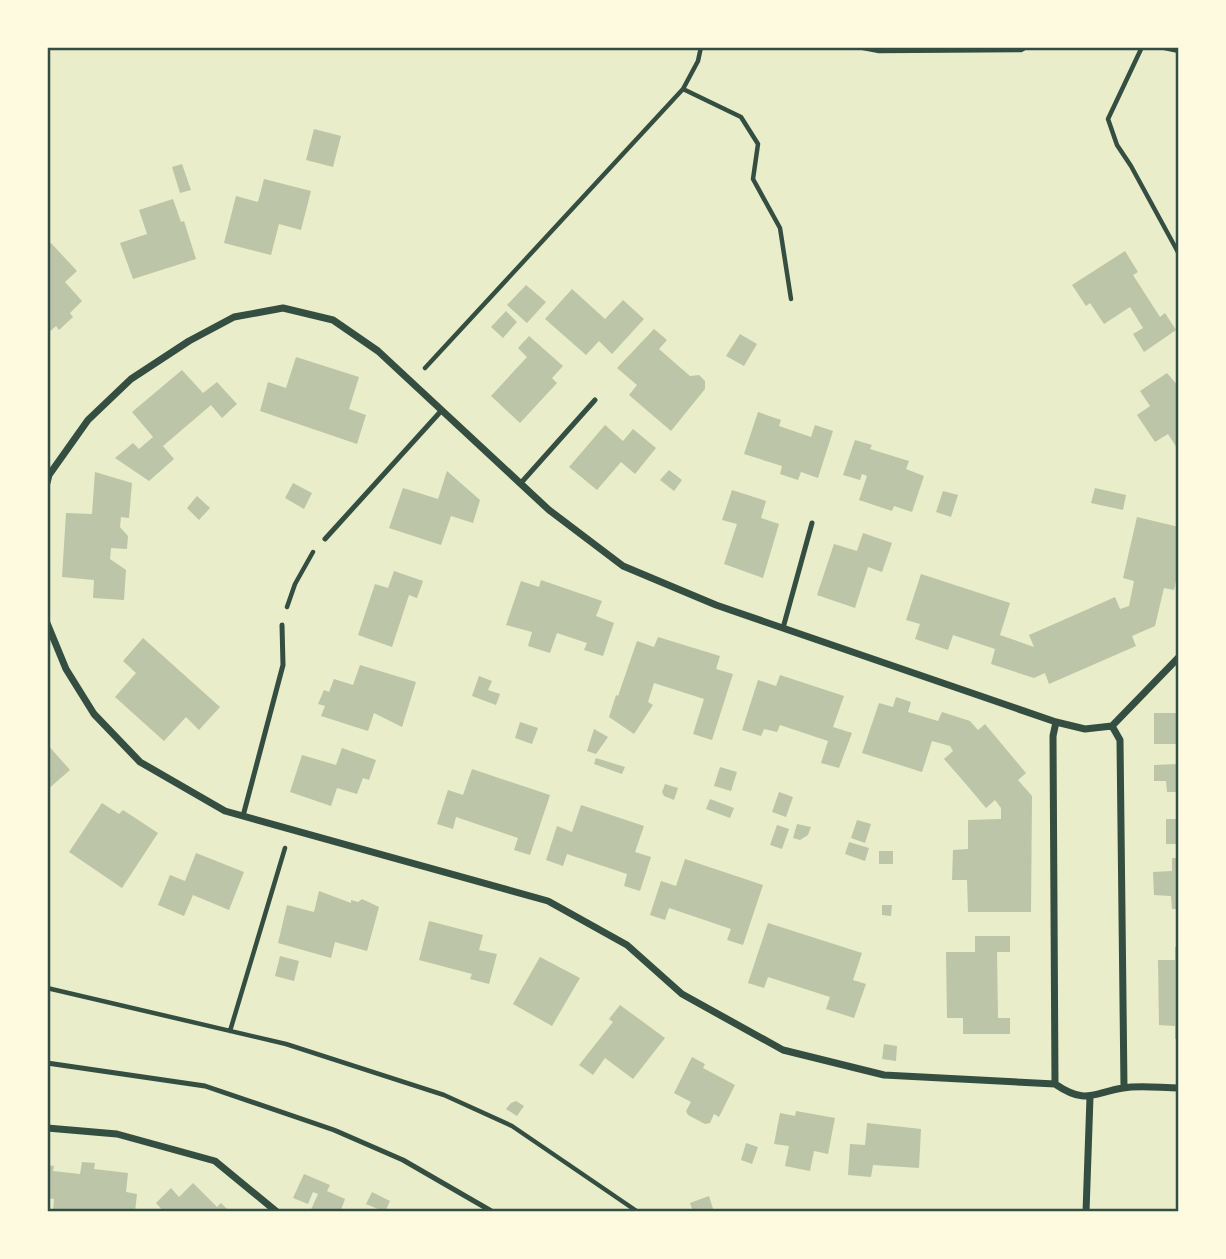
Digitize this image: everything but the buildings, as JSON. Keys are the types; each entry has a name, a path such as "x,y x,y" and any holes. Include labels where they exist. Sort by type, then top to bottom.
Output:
{"street":[{"path":"47,483 49,475 88,420 131,379 189,341 234,317 283,308 333,320 378,351 549,510 623,566 716,605 1056,722 1085,729 1112,726 1179,657"},
{"path":"47,623 66,669 93,714 140,761 225,811 548,901 627,945 682,993 783,1049 884,1075 1055,1084 1068,1094 1090,1097 1124,1088 1179,1088"},
{"path":"1055,1084 1056,722"},
{"path":"1112,726 1120,740 1124,1088"},
{"path":"1086,1212 1090,1097"},
{"path":"47,1128 117,1134 215,1161 277,1212"}],"lane":[{"path":"520,484 595,400"},
{"path":"325,539 442,410"},
{"path":"783,628 812,523"},
{"path":"243,816 283,665 282,625"},
{"path":"47,1063 205,1086 334,1130 392,1155 493,1212"}],"path":[{"path":"412,382 684,89 698,61 701,47"},
{"path":"858,47 879,51 1021,50 1027,47"},
{"path":"1142,47 1108,120 1117,145 1179,254"},
{"path":"1160,47 1179,51"},
{"path":"684,89 741,117 758,144 752,179 780,228 791,299"},
{"path":"282,625 295,584 312,552 325,539"},
{"path":"229,1031 290,829"},
{"path":"47,988 286,1044 444,1095 512,1126 638,1212"}]}
